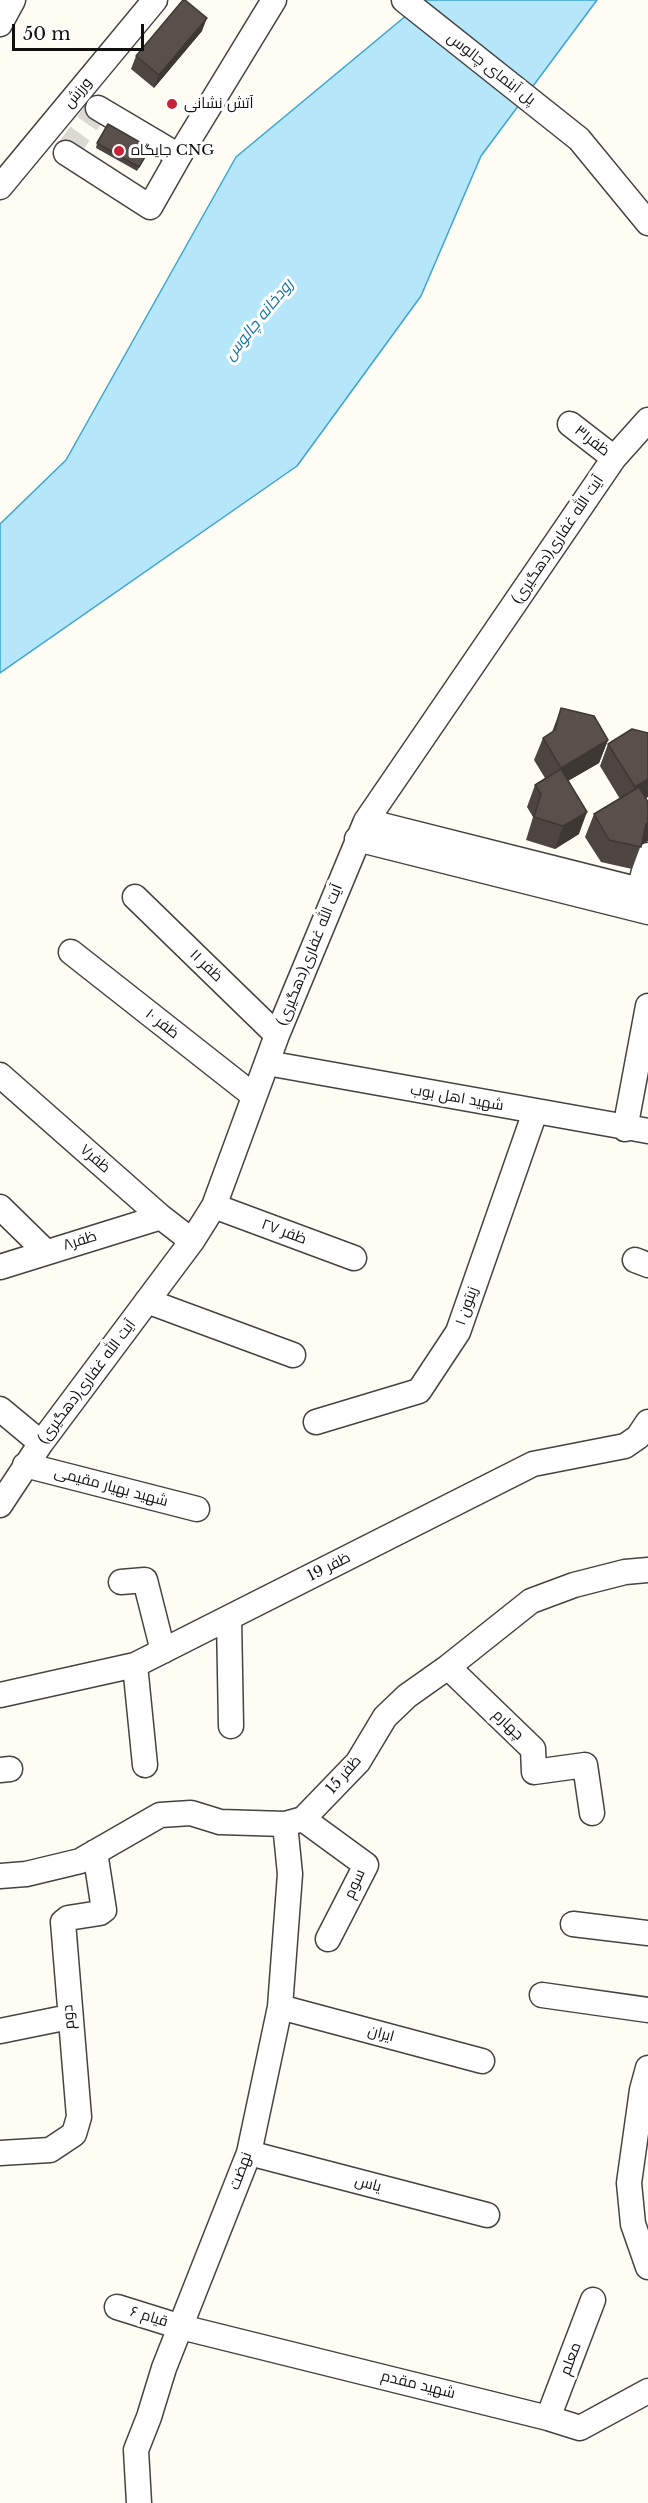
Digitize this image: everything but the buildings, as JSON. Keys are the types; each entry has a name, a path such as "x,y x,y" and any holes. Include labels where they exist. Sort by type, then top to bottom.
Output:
{"street":[{"path":"0,24 14,0"},
{"name":"ورزش","path":"0,187 155,0"},
{"path":"66,153 150,207 274,0"},
{"name":"پل آبنمای چالوس","path":"404,0 579,139 648,223"},
{"path":"98,108 179,156"},
{"name":"آیت الله غفاری(دهگیری)","path":"0,1505 13,1471 41,1443 192,1241 214,1206 254,1096 361,830 614,458 648,420"},
{"name":"ظفر۳۱","path":"570,424 614,458"},
{"path":"361,830 642,901 648,855"},
{"name":"ظفر ۱۱","path":"135,897 278,1035"},
{"name":"ظفر ۱۰","path":"71,952 254,1096"},
{"path":"637,1130 648,1006"},
{"name":"شهید اهل بوب","path":"267,1063 637,1130"},
{"name":"ظفر۷","path":"0,1075 161,1217 192,1241"},
{"name":"زیتون ۱","path":"316,1422 419,1391 458,1332 535,1112"},
{"name":"ظفر ۲۷","path":"214,1206 354,1258"},
{"path":"0,1207 46,1252"},
{"name":"ظفر۸","path":"0,1267 161,1217"},
{"path":"147,1301 293,1355"},
{"path":"0,1408 41,1443"},
{"name":"ظفر 19","path":"0,1695 135,1665 533,1464 625,1446 638,1437 648,1422"},
{"name":"شهید بهیار مقیمی","path":"13,1471 197,1509"},
{"name":"ظفر 15","path":"294,1822 358,1762 385,1717 407,1695 448,1667 531,1601 574,1585 625,1572 648,1570"},
{"path":"121,1582 145,1580 163,1651"},
{"path":"229,1618 231,1726"},
{"path":"135,1665 145,1765"},
{"name":"چهارم","path":"448,1667 533,1749 534,1772 585,1766 592,1813"},
{"path":"0,1876 26,1874 80,1861 160,1815 191,1813 220,1822 294,1822"},
{"name":"سوم","path":"294,1822 366,1866 328,1939"},
{"name":"نهضت","path":"140,2503 136,2450 164,2368 249,2153 280,2007 294,1822"},
{"name":"دوم","path":"0,2153 50,2150 74,2134 79,2117 63,1922 68,1918 100,1913 104,1910 95,1852"},
{"path":"573,1924 648,1933"},
{"path":"542,1995 648,2010"},
{"name":"ایران","path":"280,2007 482,2061"},
{"path":"0,2031 69,2017"},
{"path":"648,2068 642,2090 629,2183 633,2224 648,2266"},
{"name":"یاس","path":"249,2153 487,2215"},
{"name":"معلم","path":"548,2418 593,2300"},
{"name":"قیام ۶","path":"117,2307 181,2327"},
{"name":"شهید مقدم","path":"181,2327 580,2427 648,2391"}],"water":[{"name":"رودخانه چالوس","path":"425,0 597,0 481,156 421,296 297,466 0,673 0,524 66,460 236,157"}],"tunnel":[{"path":"66,153 98,108"}],"place":[{"name":"آتش نشانی","path":"172,104"},
{"name":"جایگاه CNG","path":"119,151"}]}
